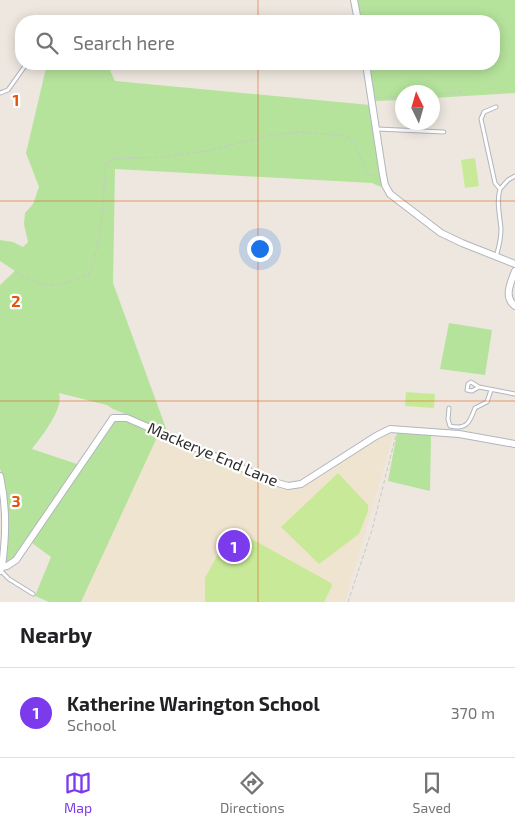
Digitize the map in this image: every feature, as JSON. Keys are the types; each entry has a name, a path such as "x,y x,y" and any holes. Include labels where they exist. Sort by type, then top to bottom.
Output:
{"street":[{"path":"354,0 357,15"},
{"path":"367,70 383,175 385,185 390,194 441,233 515,264"},
{"path":"515,270 508,296 511,303 515,306"},
{"name":"Mackerye End Lane","path":"1,570 16,560 113,418 127,418 274,482 288,486 301,484 376,436 390,430 459,434 515,444"},
{"path":"0,476 6,525 1,570"}],"lane":[{"path":"0,93 8,90 22,70"},
{"path":"496,107 484,112 481,120 495,182 500,189"},
{"path":"376,129 444,132"},
{"path":"496,257 501,230 498,202 500,189 508,180 515,176"},
{"path":"479,387 515,394"},
{"path":"449,408 448,419 450,426 465,426 471,421 475,408 489,400 490,390"},
{"path":"1,570 9,579 33,594"}],"path":[{"path":"440,94 464,92"},
{"path":"371,98 395,96"},
{"path":"15,271 37,285 55,285 88,275 95,260 98,242 106,166 107,162 113,159 161,157 207,152 271,135 300,132 349,138 357,148 367,175 383,175"},
{"path":"348,602 372,530 398,429"}],"shaded area":[{"path":"159,433 283,488 291,489 303,486 379,438 394,433 345,602 81,602"}],"green space":[{"path":"358,0 515,0 515,93 440,98 440,85 395,85 395,100 375,101 369,70 500,70 500,15 360,15"},
{"path":"46,70 110,70 115,81 370,105 382,183 381,187 372,183 115,169 113,283 167,431 107,405 59,393 60,399 55,414 32,449 80,465 13,559 8,563 4,560 8,514 6,491 0,469 0,285 15,271 0,261 0,240 13,242 23,247 28,242 24,224 25,213 33,204 39,187 26,153"},
{"path":"475,158 479,186 465,188 461,160"},
{"path":"449,323 492,330 485,375 440,369"},
{"path":"406,392 435,394 434,408 405,406"},
{"path":"122,419 159,433 81,602 49,602 35,596 51,557 32,543 113,421"},
{"path":"397,433 431,435 430,491 388,481"},
{"path":"338,473 368,505 368,511 359,534 319,564 281,527"},
{"path":"234,529 331,583 332,586 324,602 205,602 205,578 231,530"}],"place":[{"name":"Katherine Warington School","path":"234,546"}]}
